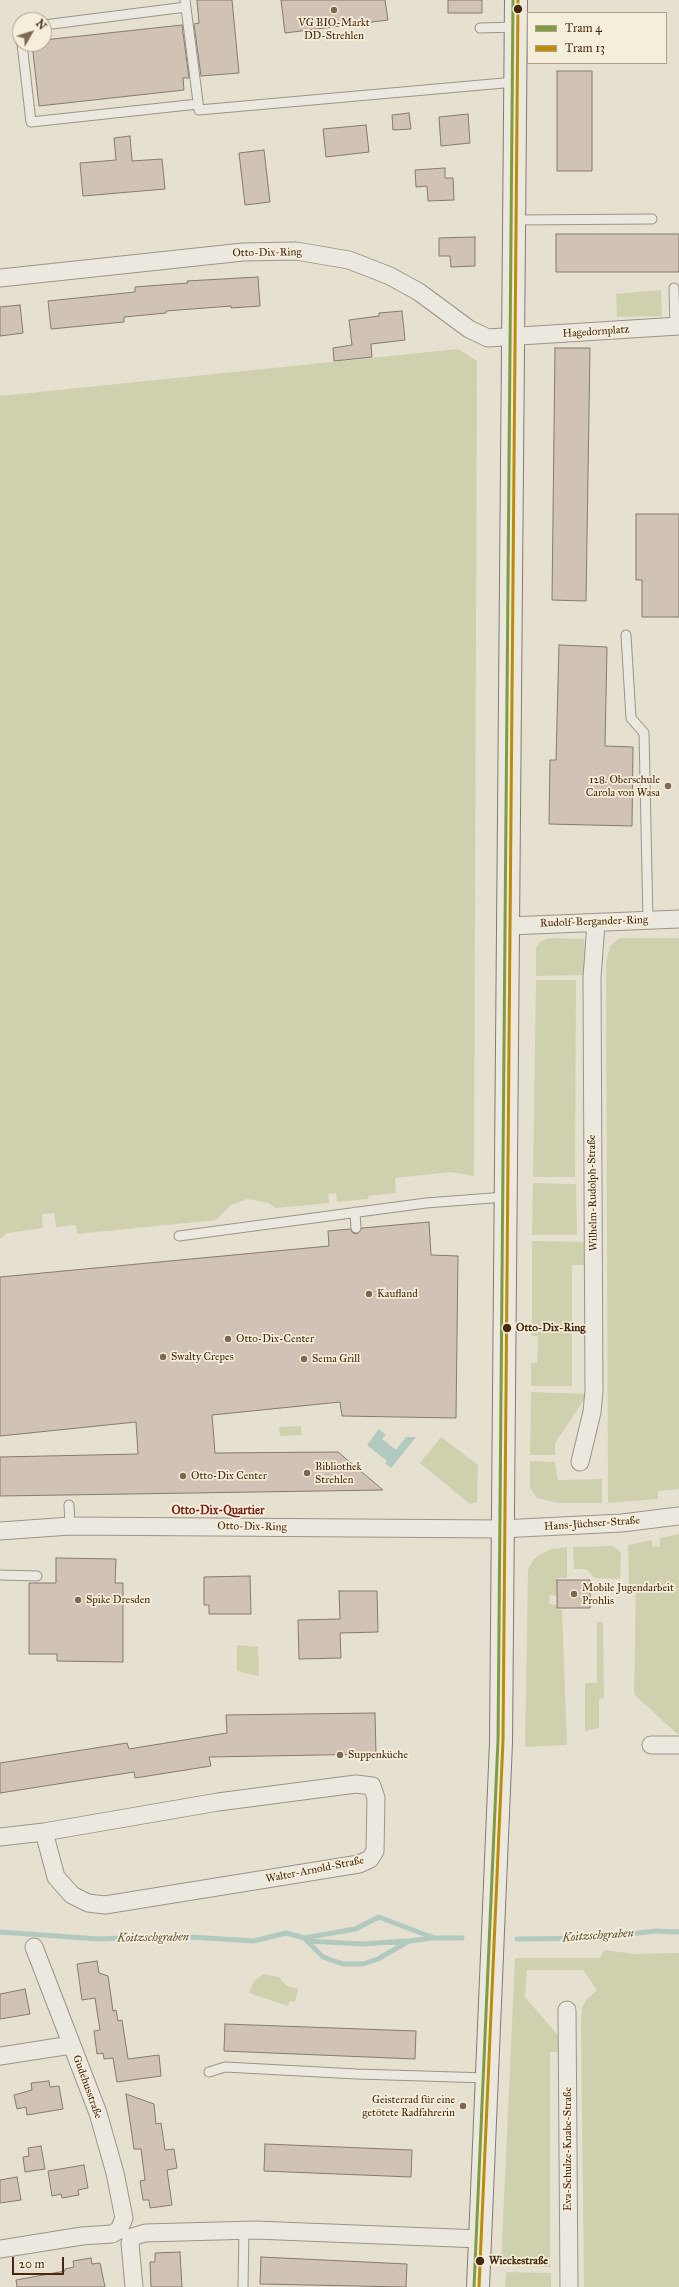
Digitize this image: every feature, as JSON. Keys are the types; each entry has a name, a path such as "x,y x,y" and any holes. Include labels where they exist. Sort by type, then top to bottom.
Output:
{"street":[{"path":"478,2287 501,1742 517,82 516,0"},
{"name":"Otto-Dix-Ring","path":"0,278 243,252 296,250 349,260 390,276 419,292 469,329 488,338 514,337"},
{"name":"Hagedornplatz","path":"514,337 677,326"},
{"name":"Rudolf-Bergander-Ring","path":"509,926 679,919"},
{"name":"Wilhelm-Rudolph-Straße","path":"580,1462 592,1412 594,1391 592,978 596,923"},
{"name":"Hans-Jüchser-Straße","path":"504,1529 616,1524 679,1516"},
{"name":"Otto-Dix-Ring","path":"0,1531 70,1526 504,1529"},
{"path":"651,1745 679,1745"},
{"name":"Walter-Arnold-Straße","path":"0,1837 44,1832 218,1802 356,1784 372,1786 376,1798 375,1851 370,1859 359,1864 104,1905 88,1903 72,1895 56,1877 44,1832"},
{"name":"Gudehusstraße","path":"34,1947 98,2113 112,2160 124,2218 134,2287"},
{"name":"Eva-Schulze-Knabe-Straße","path":"567,2010 569,2287"},
{"path":"0,2056 71,2045"},
{"path":"0,2248 82,2236 125,2233 244,2230 480,2239"}],"lane":[{"path":"52,24 186,3 199,110 517,82"},
{"path":"480,28 516,27"},
{"path":"23,52 32,122 198,104"},
{"path":"515,220 652,219"},
{"path":"674,288 677,326"},
{"path":"626,635 631,718 644,733 648,920"},
{"path":"179,1236 426,1203 507,1196"},
{"path":"355,1212 356,1228"},
{"path":"69,1505 70,1526"},
{"path":"0,1575 37,1576"},
{"path":"209,2072 225,2067 357,2074 488,2078"},
{"path":"243,2287 244,2230"}],"green space":[{"path":"661,290 662,316 617,317 616,294"},
{"path":"458,349 477,361 474,1176 451,1172 395,1178 396,1193 368,1196 368,1199 337,1202 336,1193 328,1194 329,1203 276,1208 268,1203 247,1199 231,1205 216,1220 77,1234 76,1225 56,1227 54,1213 42,1214 43,1228 7,1233 0,1239 0,396"},
{"path":"549,938 584,939 587,975 536,976 536,948 541,941"},
{"path":"620,938 679,938 679,1489 658,1491 658,1499 608,1503 606,963 610,946"},
{"path":"536,980 576,980 575,1177 533,1177"},
{"path":"533,1183 576,1184 577,1235 532,1235"},
{"path":"532,1241 586,1242 586,1265 572,1265 572,1386 531,1386 531,1363 537,1363 538,1336 532,1336"},
{"path":"531,1392 588,1394 555,1443 555,1455 530,1455"},
{"path":"301,1426 302,1435 280,1436 279,1427"},
{"path":"441,1437 478,1465 477,1502 470,1504 420,1463"},
{"path":"530,1461 555,1462 558,1480 602,1479 602,1503 558,1503 537,1498 530,1488"},
{"path":"679,1534 679,1734 677,1734 634,1694 636,1584 629,1584 628,1545 652,1540 652,1546 660,1547 660,1538"},
{"path":"612,1546 618,1549 621,1553 620,1579 595,1578 586,1569 574,1569 573,1547"},
{"path":"567,1547 567,1578 557,1578 557,1596 550,1595 549,1604 557,1605 557,1609 562,1610 567,1745 525,1747 528,1570 534,1559 541,1554 551,1549"},
{"path":"597,1622 603,1622 604,1698 599,1699 599,1728 585,1731 585,1683 597,1683"},
{"path":"237,1645 258,1647 259,1676 237,1671"},
{"path":"604,1950 634,1954 679,1953 679,2287 584,2287 581,2024 582,2007 587,1999 597,1990 583,1970 527,1970 525,1997 558,2035 563,2052 550,2052 550,2267 501,2265 515,1958 600,1958"},
{"path":"264,1974 279,1977 287,1986 298,1989 295,2002 290,2001 288,2006 249,1993 254,1981"},
{"path":"506,2272 551,2273 551,2287 505,2287"}],"shaded area":[{"path":"379,1429 386,1435 382,1439 396,1450 406,1437 416,1437 391,1468 385,1463 387,1461 367,1445"}],"building":[{"path":"197,0 232,0 239,73 201,76 194,24 199,23"},
{"name":"VG BIO-Markt DD-Strehlen","path":"281,0 385,0 388,20 285,33"},
{"path":"448,0 482,0 482,13 448,13"},
{"path":"182,25 189,78 183,78 184,90 39,106 33,52 52,52 52,39"},
{"path":"557,71 592,71 592,171 557,171"},
{"path":"409,113 411,129 393,130 392,115"},
{"path":"468,114 470,143 441,146 439,117"},
{"path":"366,125 369,152 326,157 323,129"},
{"path":"130,136 132,161 162,159 165,189 83,196 80,163 116,160 114,138"},
{"path":"264,150 270,202 245,205 239,153"},
{"path":"445,168 445,178 453,178 454,200 428,201 427,186 416,187 415,170"},
{"path":"556,234 679,234 679,272 556,272"},
{"path":"475,237 475,266 451,267 450,256 439,256 439,238"},
{"path":"258,277 260,306 231,308 231,306 166,311 166,313 124,317 124,322 51,329 48,301 135,292 135,287 188,283 187,281"},
{"path":"20,305 23,333 0,336 0,307"},
{"path":"402,311 405,340 371,344 372,357 334,361 333,348 352,345 349,320 379,316 379,313"},
{"path":"555,348 590,348 586,601 552,600"},
{"path":"636,514 679,514 679,617 642,617 642,580 636,580"},
{"path":"559,645 607,647 605,746 633,747 632,826 549,824 550,760 556,760"},
{"name":"Otto-Dix-Center","path":"429,1222 431,1255 458,1256 456,1418 342,1416 340,1402 212,1415 215,1453 338,1452 383,1490 0,1496 0,1457 138,1454 136,1422 0,1436 0,1277 329,1246 328,1231 350,1229 353,1233 357,1234 362,1228"},
{"path":"56,1558 116,1559 115,1583 123,1583 123,1662 57,1661 57,1654 29,1654 29,1583 56,1583"},
{"path":"250,1576 251,1614 209,1614 209,1605 204,1605 204,1577"},
{"name":"Mobile Jugendarbeit Prohlis","path":"557,1580 590,1580 590,1608 557,1608"},
{"path":"339,1591 377,1591 378,1632 340,1633 341,1658 299,1659 298,1620 340,1619"},
{"path":"375,1713 376,1754 209,1757 211,1766 135,1778 134,1772 0,1793 0,1763 127,1743 129,1749 227,1733 226,1715"},
{"path":"97,1961 99,1973 108,1976 113,2011 116,2010 118,2021 122,2020 128,2059 159,2055 161,2076 117,2082 113,2058 104,2059 103,2053 97,2054 94,2031 100,2030 95,1998 82,2000 77,1964"},
{"path":"25,1989 30,2014 0,2019 0,1994"},
{"path":"225,2024 416,2031 415,2059 224,2051"},
{"path":"49,2081 50,2087 59,2086 63,2109 27,2115 26,2107 17,2109 14,2095 32,2090 31,2083"},
{"path":"126,2094 154,2104 156,2124 161,2123 165,2150 174,2149 177,2168 167,2170 172,2205 150,2208 149,2200 143,2200 140,2181 145,2180 141,2149 134,2149"},
{"path":"265,2144 412,2150 411,2177 264,2171"},
{"path":"41,2146 45,2169 25,2172 23,2157 29,2156 28,2148"},
{"path":"84,2165 88,2188 78,2190 79,2195 62,2198 61,2194 52,2196 48,2171"},
{"path":"17,2177 21,2200 0,2203 0,2180"},
{"path":"180,2252 182,2287 151,2287 150,2262 155,2262 155,2253"},
{"path":"261,2257 407,2264 406,2287 260,2284"},
{"path":"91,2258 92,2264 100,2263 105,2287 17,2287 16,2280 65,2271 65,2269 74,2267 73,2261"}],"waterway":[{"name":"Koitzschgraben","path":"0,1932 99,1939 174,1936 254,1941 286,1933 304,1938 355,1929 379,1917 434,1938 462,1938"},
{"name":"Koitzschgraben","path":"517,1939 599,1938 655,1931 679,1932"},
{"name":"Koitzschgraben","path":"304,1938 323,1957 343,1964 363,1964 378,1959 409,1941 432,1938"},
{"name":"Koitzschgraben","path":"308,1941 362,1944 406,1941"}],"tram line":[{"name":"4","path":"474,2287 498,1740 513,0"},
{"name":"13","path":"479,2287 503,1740 518,0"}],"place":[{"name":"VG BIO-Markt DD-Strehlen","path":"334,10"},
{"name":"128. Oberschule Carola von Wasa","path":"668,786"},
{"name":"Kaufland","path":"369,1294"},
{"name":"Otto-Dix-Ring","path":"507,1328"},
{"name":"Otto-Dix-Center","path":"228,1339"},
{"name":"Swalty Crepes","path":"163,1357"},
{"name":"Sema Grill","path":"304,1359"},
{"name":"Bibliothek Strehlen","path":"307,1473"},
{"name":"Otto-Dix Center","path":"183,1476"},
{"name":"Mobile Jugendarbeit Prohlis","path":"574,1594"},
{"name":"Spike Dresden","path":"78,1600"},
{"name":"Suppenküche","path":"340,1755"},
{"name":"Geisterrad für eine getötete Radfahrerin","path":"463,2106"},
{"name":"Wieckestraße","path":"480,2261"}],"district":[{"name":"Otto-Dix-Quartier","path":"218,1511"}]}
